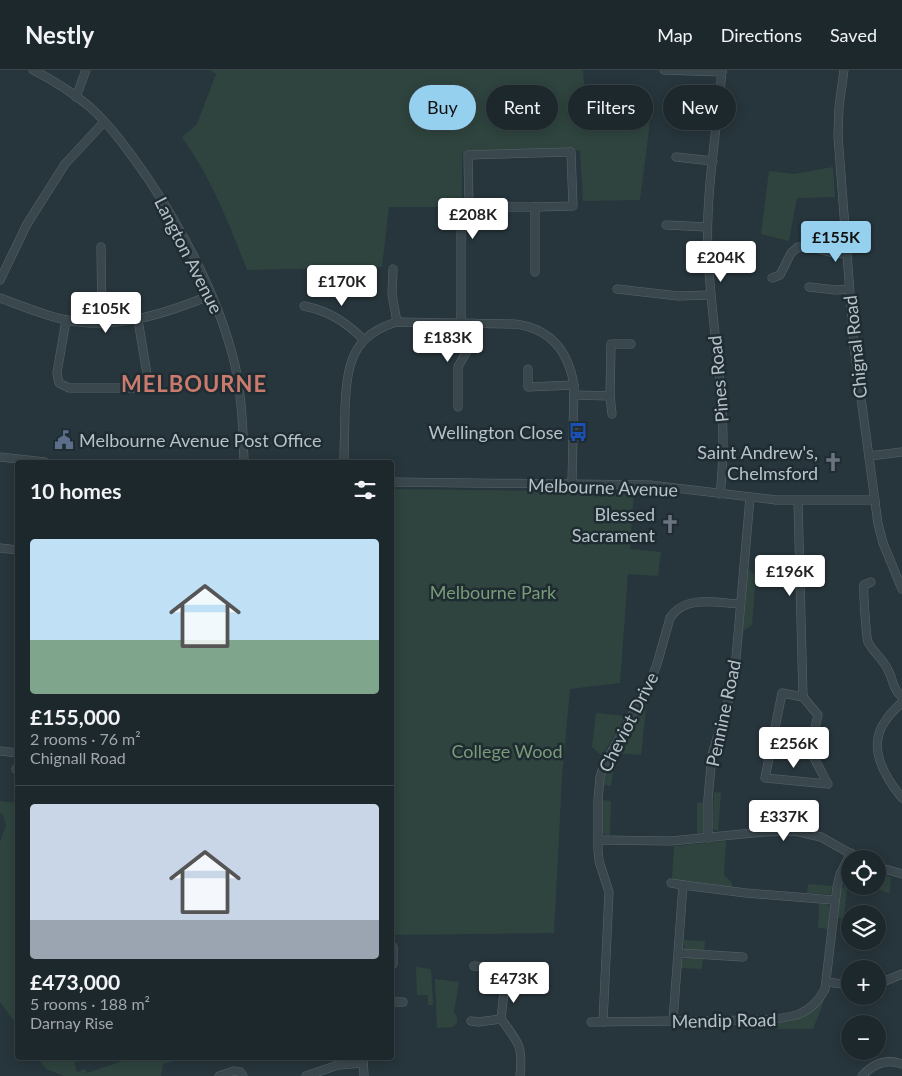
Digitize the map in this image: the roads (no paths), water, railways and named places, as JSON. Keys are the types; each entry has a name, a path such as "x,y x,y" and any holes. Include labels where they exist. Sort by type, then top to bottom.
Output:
{"street":[{"name":"Langton Avenue","path":"33,70 76,97 104,122 130,152 185,240 222,322 239,384 244,460"},
{"path":"76,97 86,70"},
{"path":"664,70 722,71"},
{"name":"Chignal Road","path":"844,70 838,126 854,346 875,500 883,543 902,589"},
{"name":"Pines Road","path":"720,494 723,447 710,295 707,227 722,71"},
{"path":"0,280 27,224 65,164 104,122"},
{"path":"461,323 462,220 465,210 469,208 573,206 571,152 468,155 469,208"},
{"path":"676,157 713,160"},
{"path":"535,207 535,272"},
{"path":"666,226 707,227"},
{"path":"772,278 780,275 788,257 794,250 802,246 846,250"},
{"path":"101,247 102,323"},
{"path":"393,269 392,294 396,322"},
{"path":"808,287 850,290"},
{"path":"617,289 678,296 710,295"},
{"path":"0,298 66,320 102,323 138,320 211,295"},
{"path":"304,306 317,308 340,319 364,340"},
{"path":"66,320 57,373 63,386 69,388 136,388 144,384 146,374 138,320"},
{"path":"344,460 347,375 353,357 364,340 379,329 396,322 524,325 546,334 559,347 567,359 572,372 574,385 572,483"},
{"path":"458,407 458,367 470,345 472,323"},
{"path":"612,414 610,396 611,344 631,344"},
{"path":"528,369 528,387 574,385"},
{"path":"574,395 610,396"},
{"path":"869,456 902,452"},
{"path":"0,457 27,460"},
{"name":"Melbourne Avenue","path":"394,482 650,485 750,498 798,501 875,500"},
{"name":"Pennine Road","path":"708,838 708,790 712,755 734,681 750,498"},
{"path":"798,501 802,698 818,715 812,741 813,756 828,784 765,778 782,693 802,698"},
{"path":"0,548 15,550"},
{"path":"871,582 864,585 863,589 866,601 867,641 885,664 894,688 902,697"},
{"name":"Cheviot Drive","path":"603,1022 609,892 599,861 598,800 600,777 604,765 650,683 658,664 670,618 674,612 685,604 695,602 740,604"},
{"path":"902,702 885,720 876,739 877,754 891,784 902,798"},
{"path":"0,751 15,753"},
{"path":"598,840 671,841 763,832 795,832 821,837 845,850"},
{"path":"886,870 902,874"},
{"name":"Mendip Road","path":"591,1022 785,1019 803,1013 820,998 827,982 834,900 841,872"},
{"path":"671,883 746,893 834,900"},
{"path":"673,1021 683,885"},
{"path":"679,953 742,957"},
{"path":"474,966 496,968 504,976 501,1019 521,1051 520,1076"},
{"path":"886,981 902,974"},
{"path":"827,982 841,984"},
{"path":"394,1002 403,1002"},
{"path":"471,1021 501,1019"},
{"path":"306,1076 338,1065 363,1060 364,1076"},
{"path":"862,1076 869,1068 881,1062 894,1061 902,1064"},
{"path":"218,1076 234,1071 240,1072 243,1076"}],"place":[{"name":"Wellington Close","path":"578,432"},
{"name":"Melbourne Avenue Post Office","path":"64,440"},
{"name":"Saint Andrew's, Chelmsford","path":"833,462"},
{"name":"Blessed Sacrament","path":"670,524"}],"district":[{"name":"MELBOURNE","path":"194,383"}],"park label":[{"name":"Melbourne Park","path":"493,592"},
{"name":"College Wood","path":"507,751"}]}
